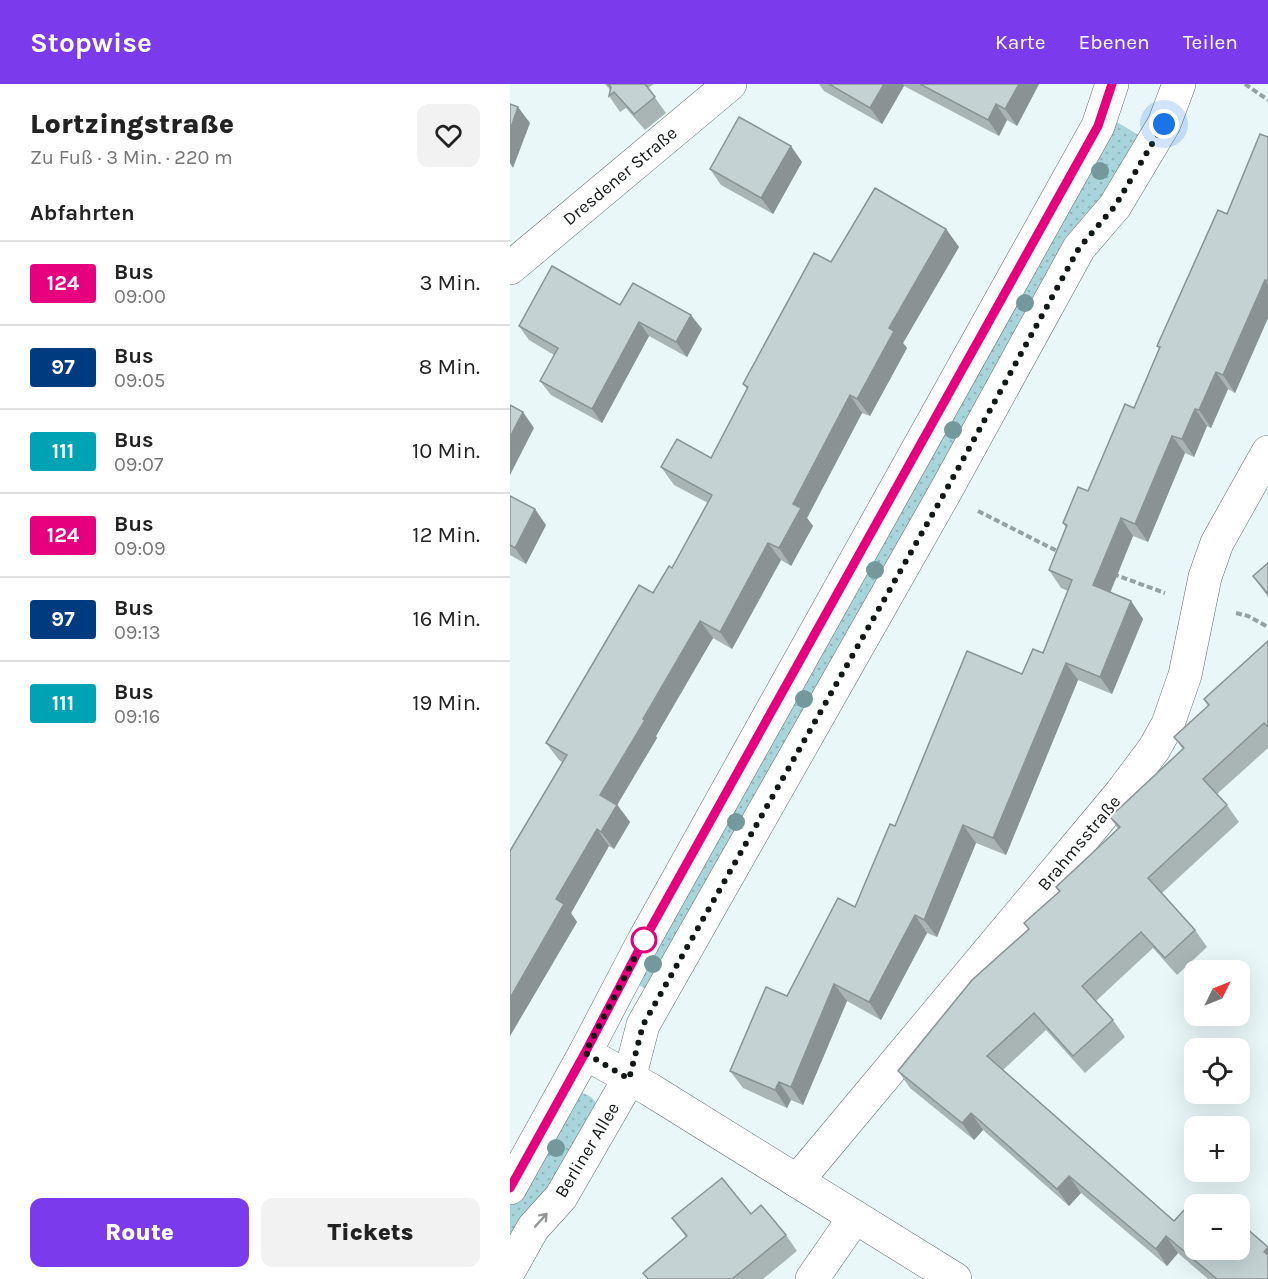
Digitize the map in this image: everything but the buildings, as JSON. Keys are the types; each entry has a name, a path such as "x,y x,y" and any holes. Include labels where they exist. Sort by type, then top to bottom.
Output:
{"street":[{"name":"Dresdener Straße","path":"510,268 730,84"},
{"path":"510,1188 643,942 1098,126 1112,84"},
{"name":"Berliner Allee","path":"510,1269 533,1228 561,1197 629,1079 643,1025 944,494 1079,248 1115,206 1160,130 1179,84"},
{"name":"Brahmsstraße","path":"797,1181 1121,793 1154,749 1168,724 1185,675 1206,577 1217,543 1268,452"},
{"path":"585,1053 649,1089 955,1279"},
{"path":"812,1279 855,1216"}],"path":[{"path":"1245,84 1268,100"},
{"path":"944,494 1068,556"},
{"path":"1111,573 1200,606"}],"shaded area":[{"path":"1117,122 1140,136 1108,193 1082,218 649,991 634,982 1085,172"},
{"path":"577,1092 590,1096 598,1107 510,1248 510,1204"}],"bus line":[{"name":"124","path":"510,1188 643,942 1098,126 1112,84"}],"route":[{"path":"644,940 585,1053 629,1079 643,1025 944,494 1079,248 1115,206 1164,124"}]}
